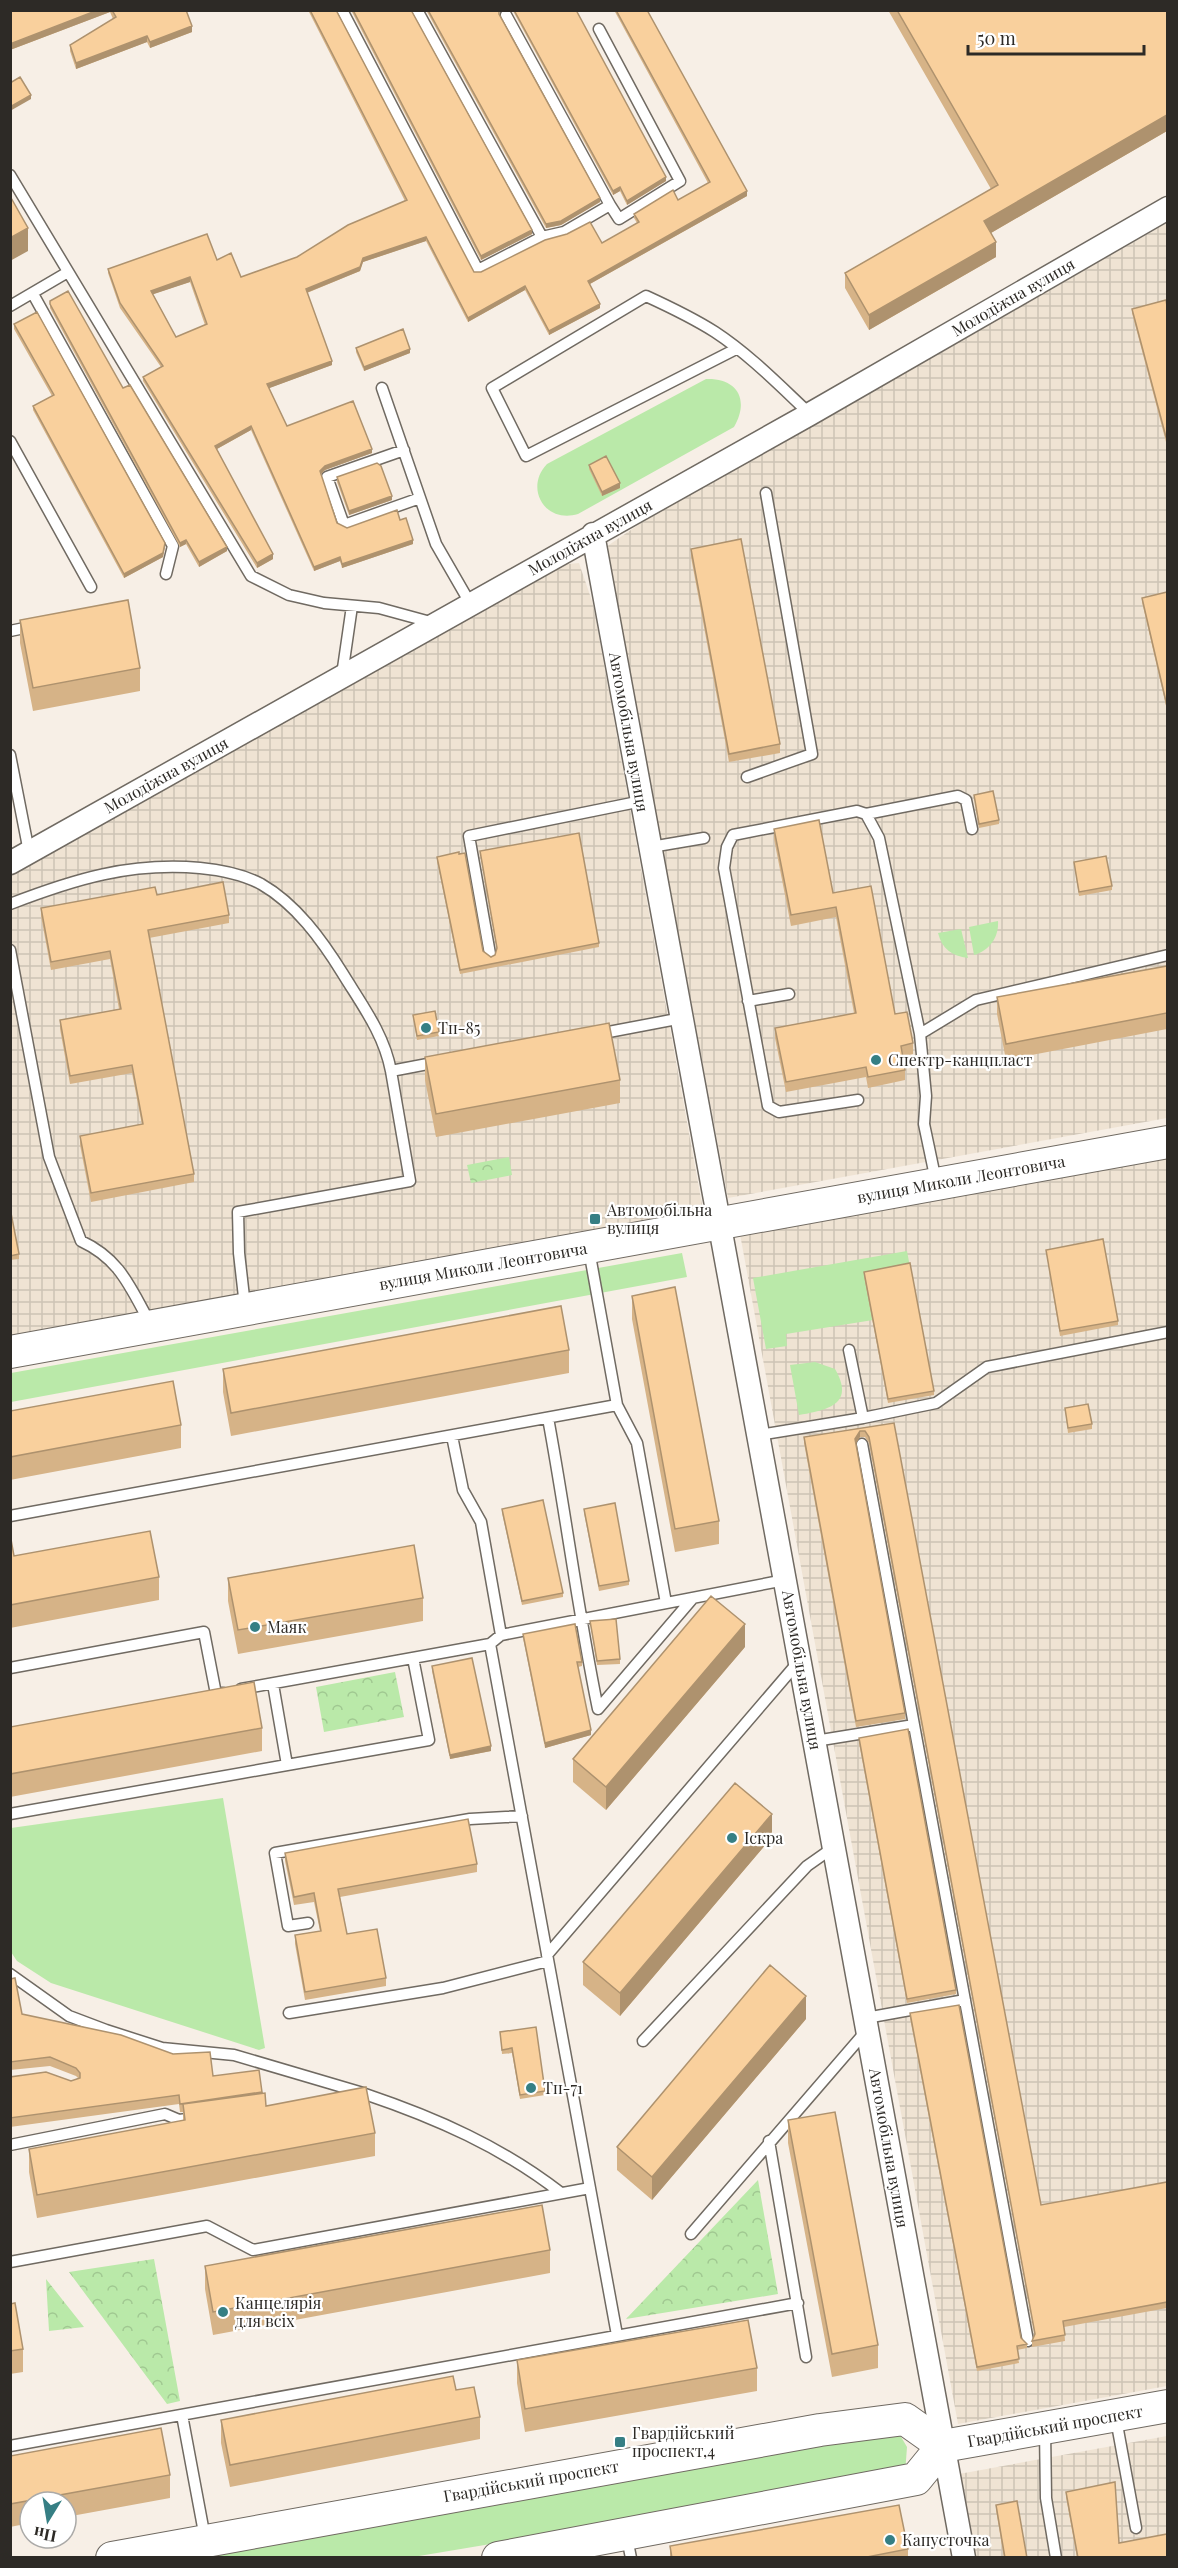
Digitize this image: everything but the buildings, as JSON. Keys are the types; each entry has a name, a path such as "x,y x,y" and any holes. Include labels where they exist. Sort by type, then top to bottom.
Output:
{"main road":[{"name":"вулиця Миколи Леонтовича","path":"10,1352 1167,1142"},
{"name":"Гвардійський проспект","path":"112,2558 820,2430 905,2419 943,2446 1167,2406"},
{"path":"506,2557 628,2546 916,2478 943,2446"}],"street":[{"name":"Молодіжна вулиця","path":"20,857 810,414 1167,208"},
{"name":"Автомобільна вулиця","path":"593,534 964,2558"}],"lane":[{"path":"342,10 478,270 542,237 564,232 610,205"},
{"path":"417,10 542,237"},
{"path":"506,15 619,219 680,181 599,30"},
{"path":"10,175 251,576 289,595 324,603 379,608 434,623"},
{"path":"10,306 68,272"},
{"path":"33,294 173,546 166,574"},
{"path":"736,348 526,456 492,388 646,296 684,314 736,348 810,414"},
{"path":"382,388 436,544 470,603"},
{"path":"10,441 91,587"},
{"path":"404,450 327,477 344,525 420,498"},
{"path":"747,777 812,754 766,493"},
{"path":"342,675 352,606"},
{"path":"10,631 46,624"},
{"path":"10,755 20,857"},
{"path":"858,1100 779,1112 768,1106 724,868 727,847 733,835 857,811 866,814 958,796 966,800 972,829"},
{"path":"490,954 469,836 642,801"},
{"path":"866,814 879,838 920,1034 926,1096 924,1124 937,1184"},
{"path":"651,847 704,838"},
{"path":"10,904 71,880 151,866 226,871 260,883 283,899 320,939 386,1046 410,1180 238,1212 239,1253 246,1309"},
{"path":"10,950 49,1158 81,1241 101,1250 114,1262 152,1326"},
{"path":"920,1034 976,1000 1167,955"},
{"path":"748,1001 789,994"},
{"path":"583,1037 682,1018"},
{"path":"391,1071 449,1060"},
{"path":"588,1247 617,1406 637,1443 666,1603"},
{"path":"759,1435 936,1403 987,1367 1167,1332"},
{"path":"849,1350 863,1418"},
{"path":"10,1516 617,1406"},
{"path":"548,1418 566,1516 580,1620 598,1708 693,1598"},
{"path":"452,1436 463,1490 481,1522 501,1635"},
{"path":"862,1444 1028,2341"},
{"path":"10,1668 204,1632 216,1694 490,1644 501,1635 785,1580"},
{"path":"490,1644 617,2335"},
{"path":"10,1814 429,1740 413,1658"},
{"path":"289,2013 443,1988 548,1958 800,1660"},
{"path":"273,1684 286,1765"},
{"path":"815,1742 914,1725"},
{"path":"308,1923 288,1926 275,1853 470,1819 522,1816"},
{"path":"643,2041 807,1866 834,1847"},
{"path":"10,1974 69,2016 106,2030 162,2048 234,2055 365,2094 423,2114 526,2167 561,2193"},
{"path":"691,2234 867,2024 965,2000"},
{"path":"342,2097 365,2094"},
{"path":"10,2145 165,2114 179,2120 202,2117"},
{"path":"769,2141 806,2356"},
{"path":"10,2262 207,2226 253,2250 590,2188"},
{"path":"10,2446 798,2302"},
{"path":"182,2415 205,2541"},
{"path":"1115,2415 1136,2528"},
{"path":"1045,2428 1046,2498 1056,2558"}],"shaded area":[{"path":"1167,223 1167,1118 728,1198 606,547 641,523"},
{"path":"579,563 593,604 703,1210 11,1336 10,875 545,566"},
{"path":"1167,1154 1167,2386 958,2424 740,1234"},
{"path":"1167,2436 1167,2557 974,2557 959,2474"}],"green space":[{"path":"706,379 726,382 738,392 741,408 734,427 578,514 566,516 556,514 541,502 538,483 540,473 547,464"},
{"path":"998,921 997,932 992,942 985,950 974,955 969,927"},
{"path":"961,929 968,958 948,951 938,933"},
{"path":"509,1157 512,1175 471,1183 467,1165"},
{"path":"907,1251 910,1267 865,1276 873,1320 786,1334 787,1346 766,1349 753,1278"},
{"path":"682,1253 687,1277 11,1402 11,1373"},
{"path":"815,1362 835,1369 841,1381 840,1398 828,1408 799,1415 790,1365"},
{"path":"395,1672 404,1717 324,1732 316,1687"},
{"path":"223,1798 265,2048 259,2050 51,1983 17,1961 11,1952 11,1828"},
{"path":"758,2180 778,2294 626,2319"},
{"path":"154,2259 180,2401 167,2404 69,2272"},
{"path":"46,2279 84,2327 49,2331"},
{"path":"897,2430 907,2447 905,2474 413,2557 171,2558"}],"place":[{"name":"Тп-85","path":"426,1028"},
{"name":"Спектр-канцпласт","path":"876,1060"},
{"name":"Автомобільна вулиця","path":"595,1219"},
{"name":"Маяк","path":"255,1627"},
{"name":"Іскра","path":"732,1838"},
{"name":"Тп-71","path":"531,2088"},
{"name":"Канцелярiя для всiх","path":"223,2312"},
{"name":"Гвардійський проспект,4","path":"620,2442"},
{"name":"Капусточка","path":"890,2540"}]}
